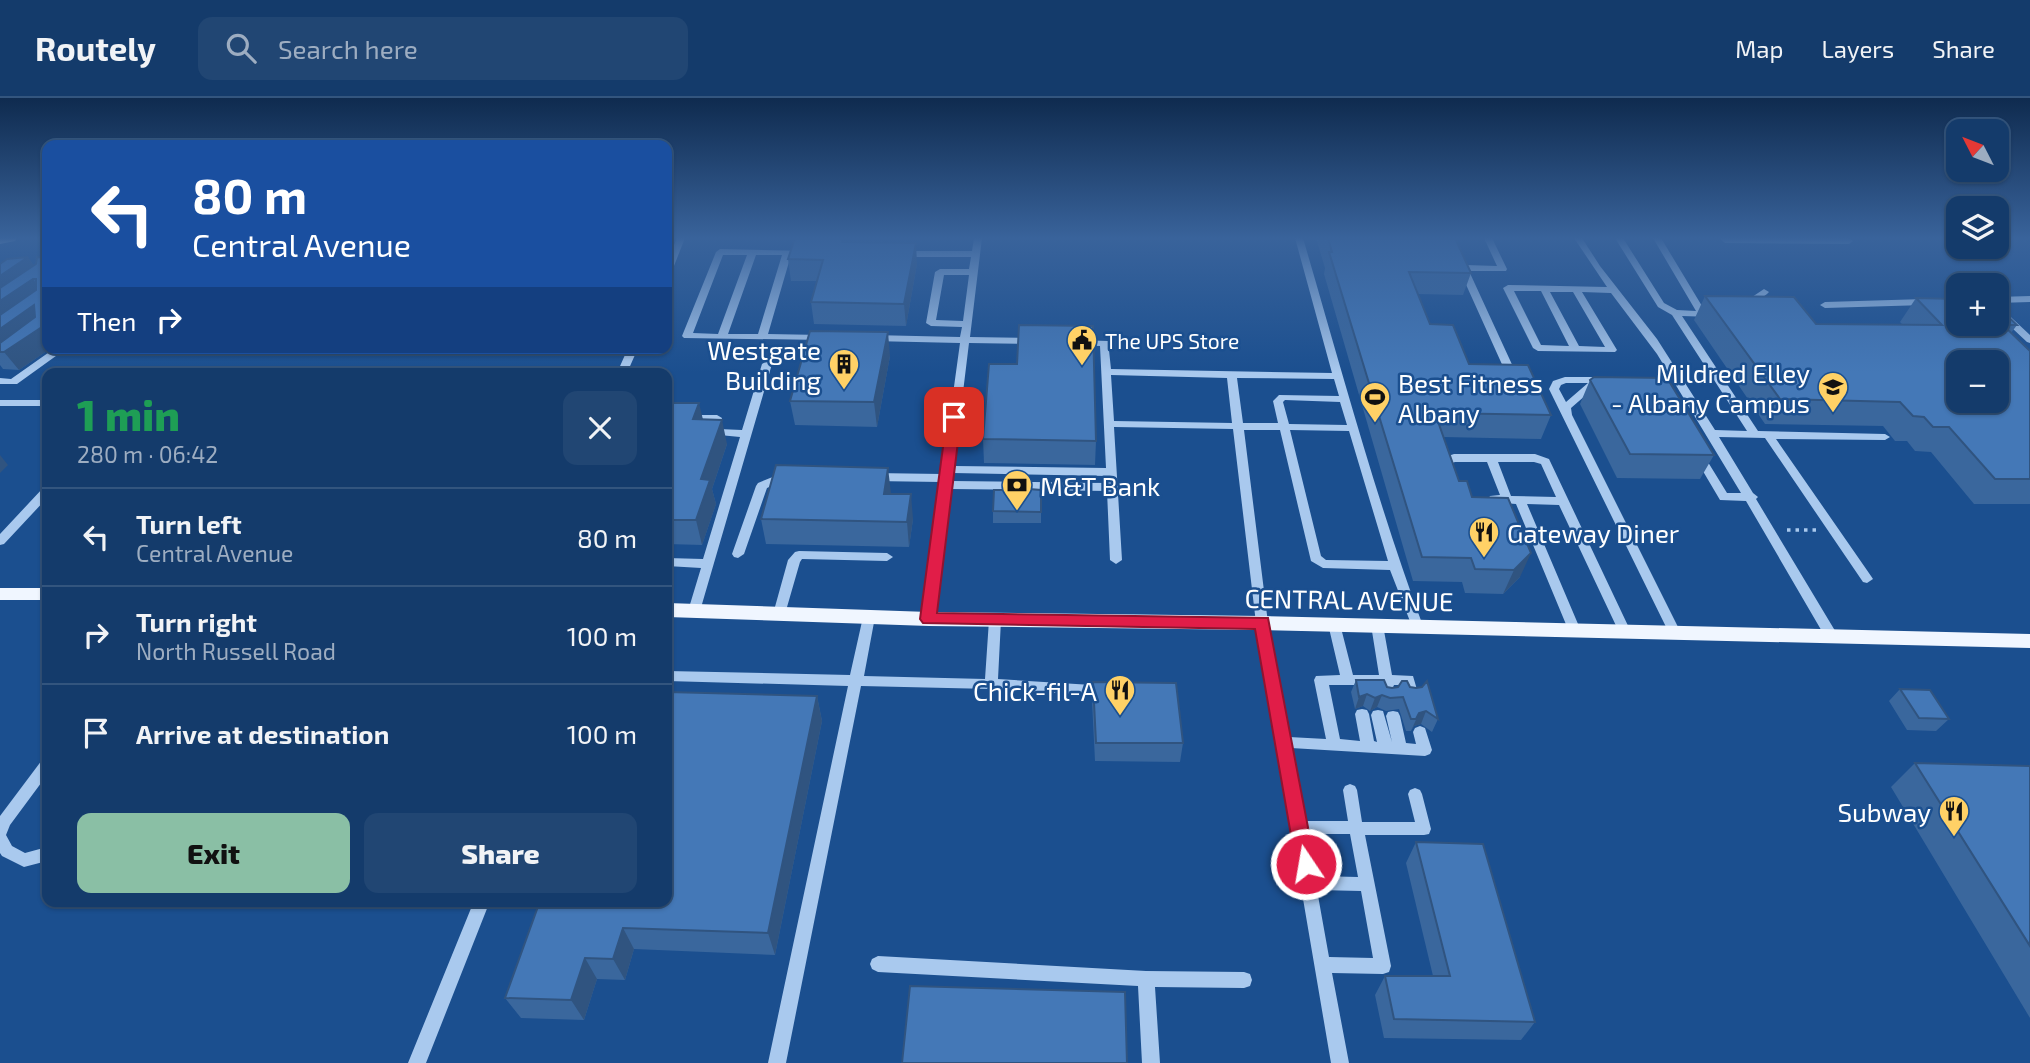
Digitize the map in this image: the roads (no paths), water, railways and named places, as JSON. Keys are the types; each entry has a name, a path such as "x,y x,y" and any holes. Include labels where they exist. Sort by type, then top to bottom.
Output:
{"main road":[{"path":"0,594 42,594"},
{"name":"CENTRAL AVENUE","path":"672,610 929,619 1334,624 2030,641"}],"street":[{"path":"708,283 687,335 829,338"},
{"path":"722,336 742,283"},
{"path":"762,337 778,283"},
{"path":"938,283 931,323 966,324"},
{"path":"929,619 972,283"},
{"path":"1312,283 1395,566 1417,626"},
{"path":"1470,283 1510,371"},
{"path":"1607,283 1660,351 1752,497 1768,531 1832,637"},
{"path":"1648,283 1661,304 1675,313 1754,434"},
{"path":"1684,283 1702,313"},
{"path":"1576,289 1612,351 1538,348 1508,288 1544,289 1576,289 1613,290"},
{"path":"1544,289 1576,349"},
{"path":"1738,310 1764,292"},
{"path":"2009,300 2030,299"},
{"path":"1825,305 1946,301"},
{"path":"1675,313 1722,314"},
{"path":"2009,320 2030,340"},
{"path":"856,338 1049,342"},
{"path":"1071,342 1105,343 1116,560"},
{"path":"0,381 13,383 54,354"},
{"path":"694,611 768,364"},
{"path":"1106,372 1338,376"},
{"path":"1232,375 1262,623 1324,965 1339,1063"},
{"path":"1567,417 1566,407 1582,392 1594,383 1615,380 1565,380 1556,383 1554,389 1567,417 1675,633"},
{"path":"1667,381 1679,381"},
{"path":"1345,399 1280,398 1278,402 1316,560 1325,564 1395,566"},
{"path":"0,403 42,403"},
{"path":"672,418 717,418 713,432 746,433"},
{"path":"1109,424 1353,428"},
{"path":"1711,433 1885,437"},
{"path":"1768,435 1867,579"},
{"path":"1696,450 1724,496 1752,497"},
{"path":"1491,457 1575,631"},
{"path":"1451,478 1446,465 1449,459 1491,457 1542,460 1625,632"},
{"path":"863,477 1111,472"},
{"path":"738,554 762,486 780,476 794,477"},
{"path":"946,477 997,494 1041,494 1074,486 1112,487"},
{"path":"0,541 42,496"},
{"path":"1482,499 1563,501"},
{"path":"779,614 794,561 799,555 887,557"},
{"path":"672,562 709,564"},
{"path":"777,1063 869,617"},
{"path":"991,684 995,620"},
{"path":"1334,624 1341,658 1354,683"},
{"path":"1377,625 1387,686"},
{"path":"672,676 991,684 1123,692"},
{"path":"1334,746 1321,680 1371,686 1387,686 1408,680 1411,694"},
{"path":"1362,714 1367,747"},
{"path":"1378,715 1393,748"},
{"path":"1393,716 1393,748"},
{"path":"1284,743 1425,750 1420,732"},
{"path":"42,771 4,822 0,835 7,851 24,860 42,855"},
{"path":"1324,965 1383,966 1350,790"},
{"path":"1298,827 1424,829 1415,794"},
{"path":"1309,883 1367,884"},
{"path":"417,1063 480,907"},
{"path":"878,964 1146,979 1244,980"},
{"path":"1146,979 1151,1063"}],"place":[{"name":"The UPS Store","path":"1082,367"},
{"name":"Westgate Building","path":"844,391"},
{"name":"Mildred Elley - Albany Campus","path":"1833,414"},
{"name":"Best Fitness Albany","path":"1375,424"},
{"name":"M&T Bank","path":"1017,512"},
{"name":"Gateway Diner","path":"1484,559"},
{"name":"Chick-fil-A","path":"1120,717"},
{"name":"Subway","path":"1954,838"}]}
